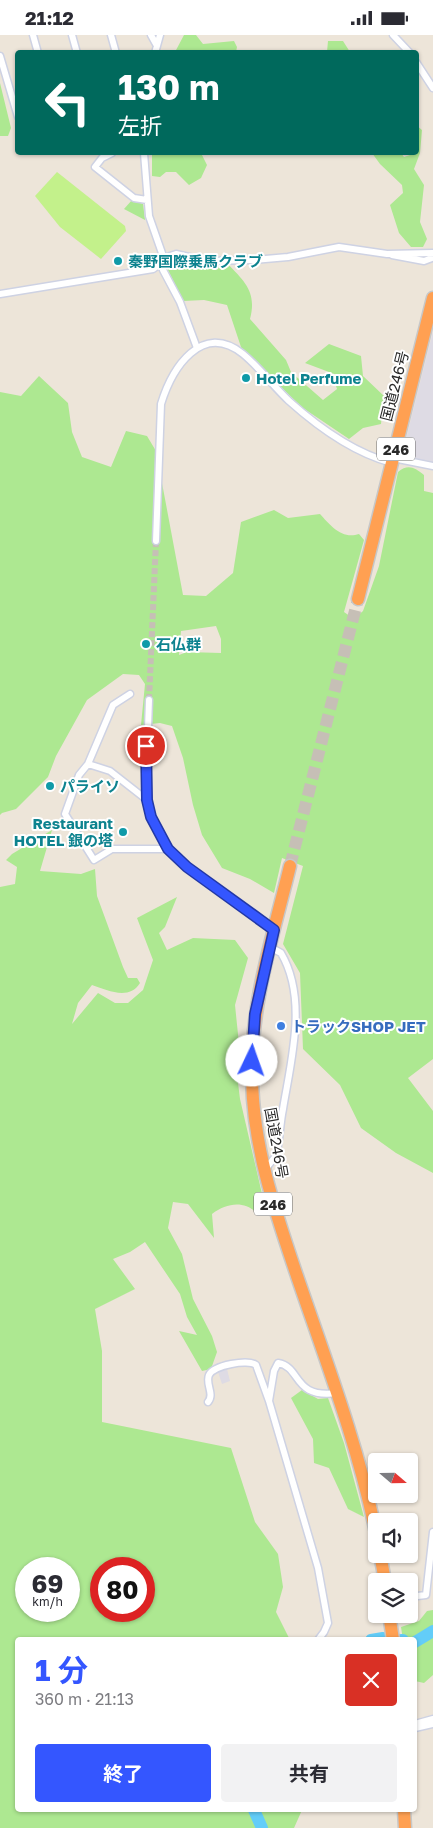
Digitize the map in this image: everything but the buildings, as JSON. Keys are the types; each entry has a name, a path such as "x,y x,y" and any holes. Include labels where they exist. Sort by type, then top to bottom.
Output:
{"highway":[{"name":"国道246号","path":"358,599 433,298"},
{"name":"国道246号","path":"290,866 255,1014 252,1044 255,1124 264,1171 338,1393 363,1476 371,1513"},
{"path":"390,1623 392,1637"},
{"path":"404,1812 405,1828"}],"street":[{"path":"33,35 37,50"},
{"path":"72,35 76,50"},
{"path":"111,35 115,50"},
{"path":"151,35 156,44"},
{"path":"155,50 160,35"},
{"path":"393,35 407,50"},
{"path":"0,56 15,99"},
{"path":"419,67 433,88"},
{"path":"108,155 102,158 95,167 134,198 147,200"},
{"path":"144,155 149,217 163,262 163,270 180,302 196,348"},
{"path":"0,294 152,269 170,255 176,254 207,261 253,260 288,257 339,247 390,254 433,256"},
{"path":"156,541 161,404 177,369 196,348 212,343 236,350 288,401 363,454 433,466"},
{"path":"130,694 113,705 88,764 79,775 65,814 94,860 112,849 168,849"},
{"path":"149,700 145,769 147,800 151,817 168,849 187,867 274,930"},
{"path":"88,764 110,771 147,800"},
{"path":"264,1171 276,1157 295,1027 293,988 288,971 282,953 270,947"},
{"path":"208,1402 211,1396 208,1379 212,1371 246,1362 256,1365 269,1401 318,1568 328,1623 320,1637"},
{"path":"269,1401 274,1371 278,1363 284,1365 304,1387 315,1394 338,1393"},
{"path":"418,1596 426,1595 433,1532"},
{"path":"417,1723 433,1719"},
{"path":"417,1728 433,1723"}],"shaded area":[{"path":"433,331 433,463 416,461 402,455"},
{"path":"227,1369 230,1381 222,1384 218,1372"}],"green space":[{"path":"184,35 196,35 203,44 234,41 237,47 236,50 176,50"},
{"path":"328,41 343,41 349,50 327,50"},
{"path":"0,83 11,128 8,136 0,136"},
{"path":"419,128 422,130 420,153 414,169 424,185 420,222 427,239 423,247 411,247 399,233 390,205 403,193 402,185 373,155 402,155 404,157 419,155"},
{"path":"152,155 202,155 207,165 201,178 189,185 176,172 166,172 160,177 152,176"},
{"path":"57,172 125,226 126,231 101,259 60,227 35,196"},
{"path":"132,200 143,204 145,220 124,209"},
{"path":"175,258 199,263 228,264 240,276 251,294 252,310 250,319 286,360 291,372 323,400 337,389 335,383 337,375 305,363 329,344 361,356 363,376 384,396 381,424 363,428 349,439 303,408 242,350 227,305 204,300 183,301 166,266 170,260"},
{"path":"39,376 68,403 72,432 82,457 111,467 126,431 147,436 156,451 183,595 206,596 233,573 241,522 274,510 288,518 320,514 328,523 342,533 347,535 359,534 364,540 344,612 354,619 363,611 379,566 398,472 411,467 424,475 424,491 433,493 433,1059 408,1078 433,1111 433,1173 396,1153 361,1128 340,1085 303,1049 300,973 283,944 303,866 282,858 274,893 250,879 222,868 202,835 193,805 183,758 172,726 160,723 141,725 145,684 139,675 123,674 87,700 56,756 48,777 16,809 0,815 0,392 21,396","holes":["216,626 221,639 221,653 187,652 179,655 181,631"]},
{"path":"52,830 40,871 81,874 95,869 97,896 123,967 128,978 137,978 140,983 130,992 124,993 92,985 78,1003 72,1024 98,993 115,1003 128,1003 143,990 153,960 137,918 177,897 165,927 159,933 167,950 193,938 235,940 248,958 235,1005 239,1044 237,1075 240,1099 266,1211 258,1214 241,1205 229,1205 218,1210 212,1214 214,1238 188,1204 173,1202 168,1228 182,1254 193,1299 212,1336 217,1352 211,1369 202,1371 179,1331 197,1335 187,1317 180,1294 145,1242 130,1252 113,1259 135,1289 95,1309 102,1351 102,1422 231,1448 255,1522 278,1554 283,1587 276,1612 288,1637 15,1637 15,1812 301,1812 294,1828 0,1828 0,887 15,884 17,867 6,860 12,854"},
{"path":"302,1390 318,1399 328,1398 344,1443 364,1517 348,1509 329,1468 314,1463 313,1439 291,1398"},
{"path":"433,1610 433,1675 424,1683 417,1681 417,1637 403,1637 401,1627 418,1623 427,1611"}],"waterway":[{"path":"417,1641 433,1631"},
{"path":"255,1812 262,1828"}],"tunnel":[{"path":"149,700 156,541"},
{"path":"290,866 358,599"}],"place":[{"name":"秦野国際乗馬クラブ","path":"118,261"},
{"name":"Hotel Perfume","path":"246,378"},
{"name":"石仏群","path":"146,644"},
{"name":"パライソ","path":"50,786"},
{"name":"Restaurant HOTEL 銀の塔","path":"123,832"},
{"name":"トラックSHOP JET","path":"281,1026"}],"route":[{"path":"146,746 147,800 151,817 168,849 187,867 274,930 255,1014 252,1061"}]}
